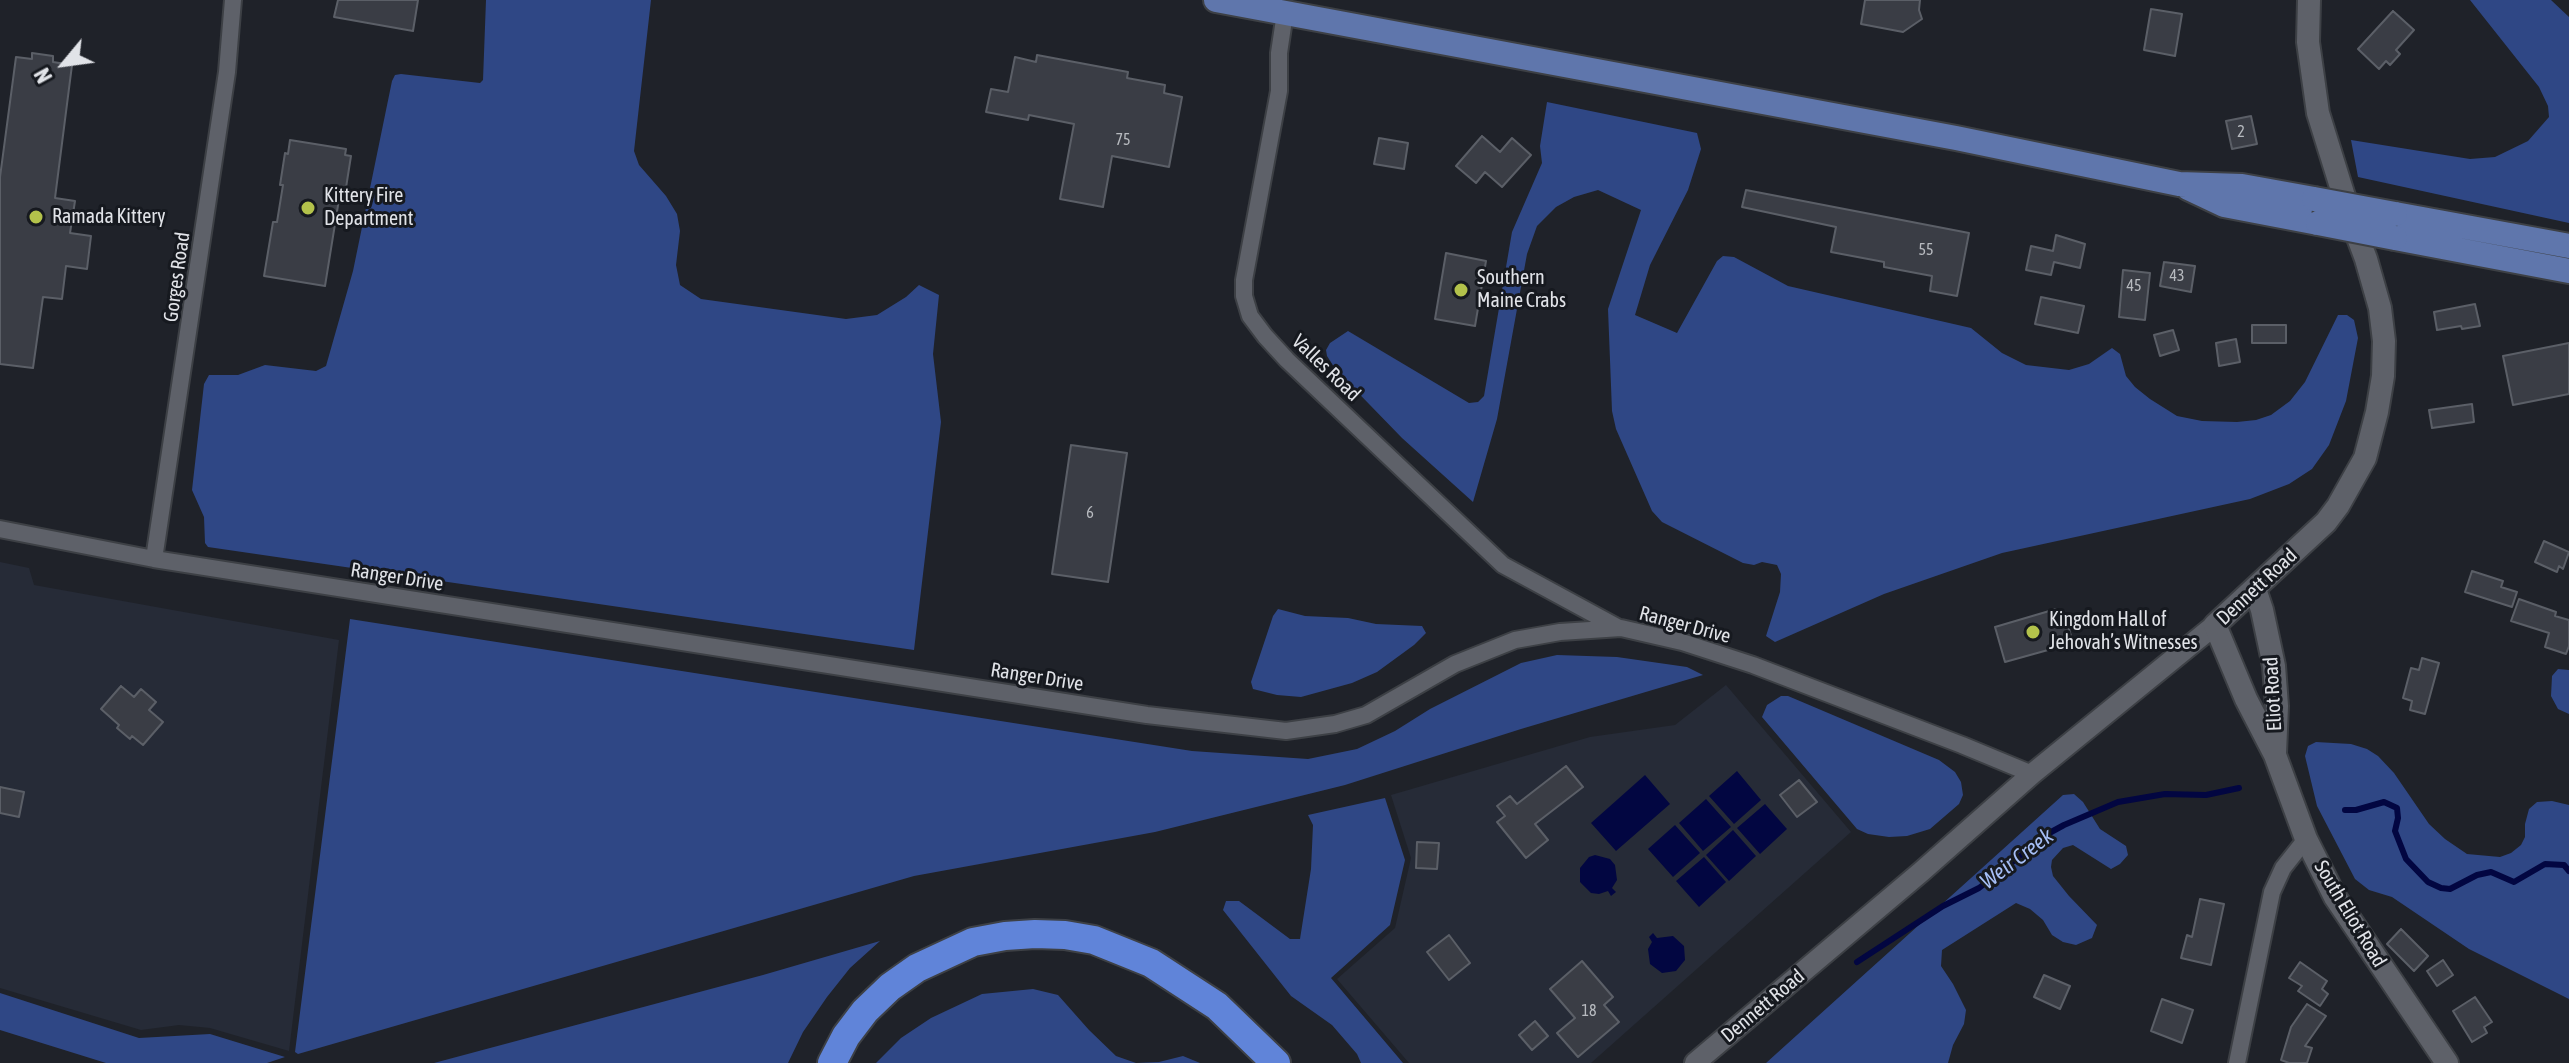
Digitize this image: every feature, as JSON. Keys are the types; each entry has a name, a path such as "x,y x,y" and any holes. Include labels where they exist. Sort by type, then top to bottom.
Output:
{"highway":[{"path":"832,1063 846,1036 865,1011 890,987 917,968 973,942 1035,934 1094,940 1151,963 1217,1006 1276,1063"}],"main road":[{"path":"1216,0 2008,148 2179,184 2242,186 2314,199 2395,226 2569,271"},
{"name":"Dennett Road","path":"2215,625 2326,522 2351,486 2365,458 2383,376 2384,341 2380,308 2318,113 2308,42 2309,0"},
{"path":"2179,184 2224,205 2318,223 2395,226 2569,246"},
{"name":"Eliot Road","path":"2255,589 2274,666 2277,706 2275,755"},
{"name":"Eliot Road","path":"2215,625 2246,699 2275,755"},
{"name":"South Eliot Road","path":"2275,755 2306,839 2335,897 2447,1063"}],"street":[{"name":"Gorges Road","path":"154,559 227,72 233,0"},
{"name":"Valles Road","path":"1285,13 1279,53 1279,91 1244,280 1244,296 1250,316 1287,360 1503,565 1621,628"},
{"name":"Ranger Drive","path":"0,529 154,559 1147,715 1286,731 1335,724 1366,715 1455,664 1515,640 1560,632 1621,628 1682,642 1753,665 2032,774"},
{"name":"Dennett Road","path":"1695,1063 2032,774 2215,625"},
{"path":"2237,1063 2272,892 2283,868 2306,839"}],"shaded area":[{"path":"486,0 651,0 634,151 639,165 677,214 680,231 676,265 680,285 701,299 846,319 877,315 919,285 939,295 933,354 941,422 914,650 208,547 205,543 204,517 192,490 204,384 209,375 238,375 265,365 316,371 326,366 353,271 392,81 395,75 401,74 480,83 483,80"},
{"path":"2470,0 2551,0 2569,17 2569,223 2358,177 2351,140 2470,159 2495,157 2528,141 2549,117 2548,106 2539,87"},
{"path":"1547,102 1697,133 1701,149 1688,190 1650,265 1635,315 1677,333 1717,261 1723,256 1734,257 1788,286 1971,328 2002,353 2026,365 2069,370 2089,364 2112,348 2120,354 2126,376 2135,387 2177,416 2202,421 2237,422 2271,415 2290,401 2305,382 2338,315 2347,315 2354,320 2358,338 2346,401 2329,445 2312,469 2289,484 2250,499 2002,553 1884,594 1775,642 1766,636 1780,592 1781,574 1777,565 1743,563 1662,522 1652,511 1616,429 1612,411 1608,309 1641,210 1598,190 1574,197 1556,207 1537,226 1527,254 1497,419 1473,502 1402,438 1336,370 1327,356 1330,343 1348,331 1469,403 1478,402 1484,396 1512,232 1542,163 1540,146"},
{"path":"0,562 29,568 34,585 339,640 289,1051 210,1028 179,1025 141,1030 0,988"},
{"path":"1278,609 1305,616 1422,626 1426,633 1377,672 1352,683 1301,697 1277,695 1253,689 1251,682"},
{"path":"350,619 1192,751 1308,759 1357,749 1521,663 1557,655 1617,657 1687,667 1703,675 1345,785 1155,832 914,876 298,1054 295,1052"},
{"path":"2558,669 2569,670 2569,714 2558,709 2551,696 2552,676"},
{"path":"1726,685 1851,832 1591,1063 1409,1063 1337,979 1395,928 1411,858 1391,795 1590,737 1675,725"},
{"path":"1781,696 1788,696 1939,760 1955,772 1961,782 1963,795 1959,804 1930,829 1907,836 1889,837 1857,829 1762,717 1767,705"},
{"path":"2316,742 2351,744 2378,756 2394,773 2429,824 2467,854 2500,857 2511,853 2521,845 2529,809 2537,802 2569,805 2569,999 2469,949 2392,897 2369,890 2355,879 2317,806 2305,756 2308,746"},
{"path":"1737,771 1761,800 1734,824 1709,796"},
{"path":"1645,775 1670,804 1616,851 1591,823"},
{"path":"2074,794 2083,802 2100,829 2126,846 2128,855 2111,869 2073,845 2063,848 2052,860 2053,876 2097,925 2092,938 2076,945 2063,942 2052,935 2043,920 2030,909 2016,903 1942,950 1941,966 1966,1010 1964,1024 1948,1063 1766,1063 2063,795"},
{"path":"1385,798 1405,860 1390,925 1331,978 1403,1063 1361,1063 1332,1025 1291,996 1223,910 1226,901 1239,901 1290,939 1300,939 1311,869 1313,825 1308,815"},
{"path":"1706,799 1731,827 1703,851 1679,823"},
{"path":"1765,804 1787,829 1760,854 1737,828"},
{"path":"1675,825 1700,853 1673,877 1648,849"},
{"path":"1733,830 1756,856 1729,881 1706,855"},
{"path":"1595,855 1610,859 1615,865 1617,880 1612,888 1616,892 1611,896 1608,891 1591,893 1580,882 1580,868 1589,857"},
{"path":"1704,857 1726,882 1699,907 1676,881"},
{"path":"1653,933 1657,938 1673,936 1684,946 1685,960 1676,971 1662,973 1650,964 1648,949 1652,942 1649,937"},
{"path":"880,941 850,968 827,997 803,1032 788,1063 434,1063 763,975"},
{"path":"1033,989 1058,995 1116,1056 1136,1063 876,1063 901,1038 931,1018 982,994"},
{"path":"0,993 139,1038 210,1034 285,1057 267,1063 106,1063 0,1030"},
{"path":"1183,1056 1200,1063 1136,1063"}],"building":[{"path":"338,0 418,0 413,31 334,17"},
{"path":"1865,0 1920,0 1922,19 1903,32 1861,24"},
{"path":"2151,9 2182,14 2175,56 2144,50"},
{"path":"2393,11 2414,30 2396,50 2400,54 2390,65 2386,61 2379,69 2358,49"},
{"name":"Ramada Kittery","path":"32,53 53,56 53,62 72,65 55,198 75,201 70,233 91,236 87,269 66,266 62,299 43,297 33,368 0,364 0,177 16,57 32,59"},
{"path":"1037,55 1128,72 1127,78 1165,85 1164,93 1182,97 1169,167 1112,156 1103,207 1060,199 1074,124 1029,115 1028,120 986,112 991,89 1008,92 1015,57 1036,62"},
{"path":"2251,116 2257,144 2232,149 2226,121"},
{"path":"1482,136 1500,152 1512,138 1531,155 1502,187 1485,172 1476,183 1456,166"},
{"path":"1379,138 1408,143 1404,169 1374,164"},
{"name":"Kittery Fire Department","path":"290,140 346,149 345,155 351,156 345,194 340,193 325,286 264,276 273,222 277,222 285,153 288,154"},
{"path":"1746,190 1969,233 1957,296 1930,291 1932,276 1884,267 1884,262 1831,252 1836,227 1742,207"},
{"path":"2056,235 2085,244 2080,268 2054,262 2051,275 2026,270 2031,246 2053,251"},
{"name":"Southern Maine Crabs","path":"1446,253 1486,261 1475,326 1435,319"},
{"path":"2164,262 2195,266 2191,292 2160,286"},
{"path":"2123,270 2150,273 2145,320 2119,317"},
{"path":"2041,297 2084,306 2078,333 2035,324"},
{"path":"2475,304 2480,326 2437,330 2434,312"},
{"path":"2252,325 2286,325 2286,343 2252,343"},
{"path":"2173,330 2179,350 2160,356 2154,335"},
{"path":"2236,339 2240,362 2219,366 2216,343"},
{"path":"2569,343 2569,394 2513,405 2503,356"},
{"path":"2472,404 2474,422 2432,428 2429,410"},
{"path":"1071,445 1127,453 1108,582 1052,574"},
{"path":"2544,541 2569,552 2563,569 2559,566 2557,572 2535,562"},
{"path":"2472,571 2503,581 2501,587 2517,592 2512,607 2465,592"},
{"path":"2519,599 2569,620 2566,654 2545,647 2549,633 2511,621"},
{"name":"Kingdom Hall of Jehovah’s Witnesses","path":"2056,609 2058,617 2065,615 2071,636 2064,638 2066,645 2005,662 1995,627"},
{"path":"2422,658 2439,663 2425,714 2410,710 2412,701 2403,698 2411,668 2419,670"},
{"path":"121,686 134,697 141,689 156,702 149,710 163,722 143,745 117,728 119,725 101,709"},
{"path":"1566,766 1583,787 1535,824 1548,840 1526,858 1497,822 1505,816 1497,806 1510,796 1517,804"},
{"path":"1799,780 1817,802 1797,817 1780,795"},
{"path":"0,787 24,792 19,817 0,813"},
{"path":"1417,842 1439,843 1437,869 1416,868"},
{"path":"2200,899 2224,904 2211,965 2181,958 2187,935 2192,937"},
{"path":"2401,929 2428,956 2414,971 2387,944"},
{"path":"1449,935 1470,963 1449,980 1427,952"},
{"path":"2443,960 2453,975 2437,986 2427,971"},
{"path":"1582,961 1613,997 1604,1005 1619,1022 1578,1057 1557,1033 1575,1018 1550,989"},
{"path":"2300,962 2327,981 2322,989 2328,994 2320,1006 2298,991 2302,986 2289,978"},
{"path":"2044,975 2070,986 2060,1009 2034,997"},
{"path":"2475,997 2492,1022 2484,1027 2487,1033 2472,1042 2453,1011"},
{"path":"2162,999 2193,1010 2182,1043 2151,1031"},
{"path":"2307,1004 2326,1016 2305,1046 2312,1048 2307,1063 2281,1060 2291,1027"},
{"path":"1535,1021 1548,1036 1532,1050 1519,1035"}],"waterway":[{"name":"Weir Creek","path":"1857,962 1943,906 1979,888 2042,837 2064,825 2118,802 2165,794 2206,795 2239,788"},
{"name":"Weir Creek","path":"2345,810 2384,802 2397,808 2395,831 2406,859 2428,882 2441,888 2450,889 2477,875 2491,872 2514,882 2545,864 2564,865 2569,871"}],"place":[{"name":"Kittery Fire Department","path":"308,208"},
{"name":"Ramada Kittery","path":"36,217"},
{"name":"Southern Maine Crabs","path":"1461,290"},
{"name":"Kingdom Hall of Jehovah’s Witnesses","path":"2033,632"}]}
